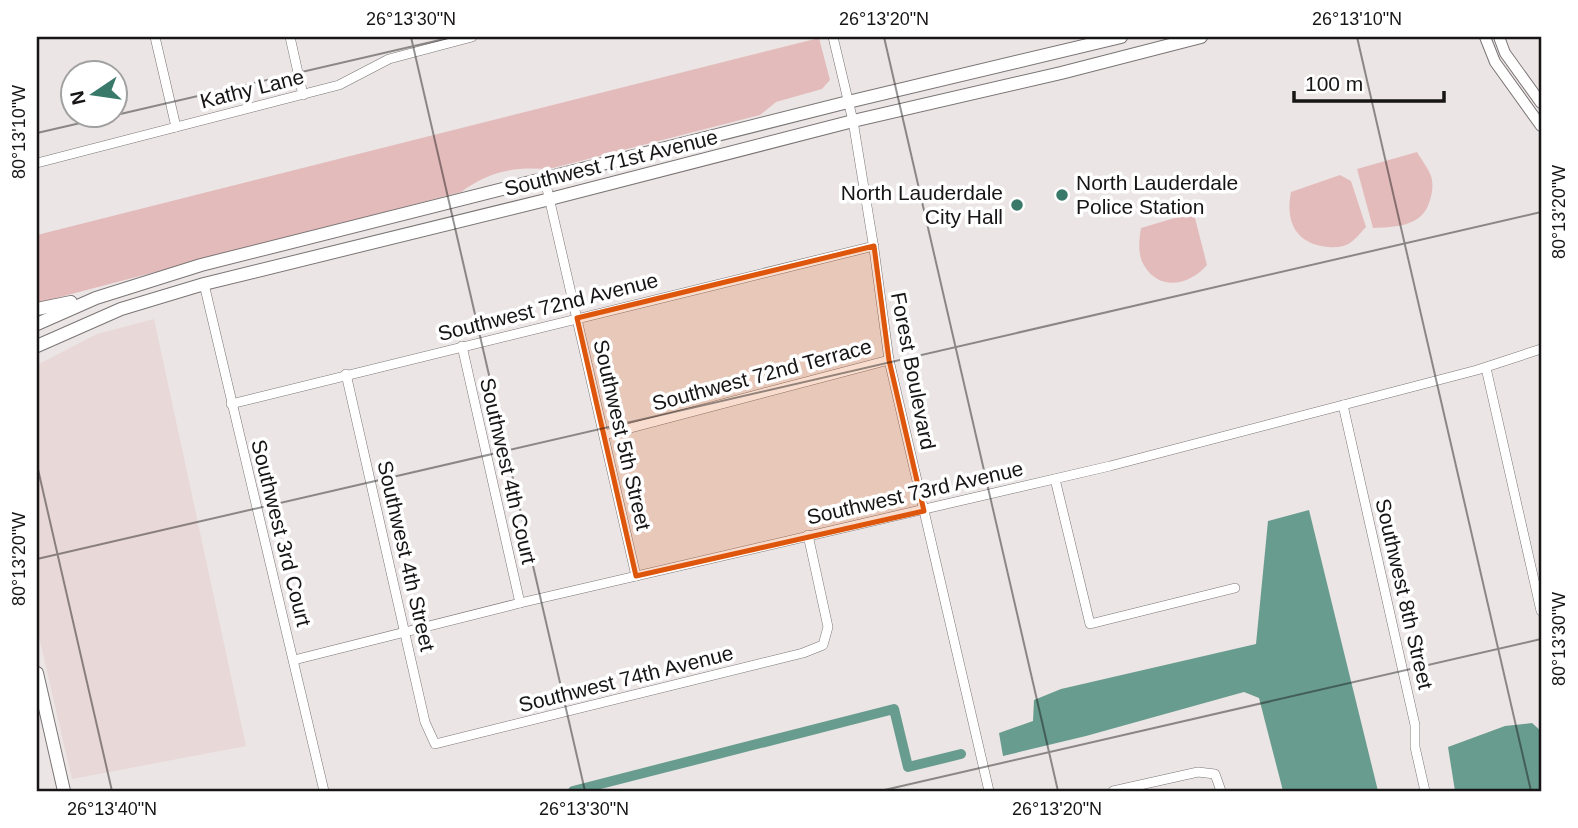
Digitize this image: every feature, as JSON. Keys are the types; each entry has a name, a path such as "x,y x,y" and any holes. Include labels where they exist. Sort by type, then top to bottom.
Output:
{"main road":[{"name":"Southwest 71st Avenue","path":"37,324 96,298 148,280 848,102 1121,37"},
{"name":"Southwest 71st Avenue","path":"37,346 131,306 204,284 853,121 1061,74 1201,37"},
{"path":"131,306 136,290 148,280"},
{"path":"37,309 96,298"},
{"path":"37,673 64,791"}],"street":[{"path":"155,37 176,127"},
{"path":"290,37 303,95"},
{"name":"Kathy Lane","path":"37,163 339,85 389,59 472,37"},
{"name":"Forest Boulevard","path":"833,37 853,121 874,246 889,360 989,791"},
{"path":"1485,37 1495,62 1541,127"},
{"path":"1499,37 1506,53 1541,103"},
{"name":"Southwest 5th Street","path":"545,180 636,576"},
{"name":"Southwest 72nd Avenue","path":"231,404 874,246"},
{"name":"Southwest 3rd Court","path":"204,284 324,791"},
{"name":"Southwest 4th Court","path":"462,346 520,603"},
{"name":"Southwest 73rd Avenue","path":"294,660 520,603 1055,479 1486,368 1541,349"},
{"name":"Southwest 72nd Terrace","path":"604,435 889,360"},
{"path":"1486,368 1541,611"},
{"name":"Southwest 4th Street","path":"346,374 425,722 435,744"},
{"name":"Southwest 8th Street","path":"1343,405 1415,725 1415,747 1424,791"},
{"path":"1055,479 1090,624 1235,588"},
{"name":"Southwest 74th Avenue","path":"435,744 803,653 823,645 828,627 808,535"},
{"path":"1113,791 1198,772 1215,774 1222,791"}],"highlighted area":[{"path":"874,246 889,360 924,511 636,576 577,318"}],"shaded area":[{"path":"819,38 830,80 822,89 776,102 760,115 549,169 503,171 482,179 461,192 37,303 37,235"},
{"path":"1417,152 1432,179 1432,193 1425,211 1420,217 1406,224 1373,228 1357,169"},
{"path":"1340,175 1351,181 1366,227 1343,246 1317,245 1295,230 1290,213 1291,192"},
{"path":"1188,214 1195,218 1207,265 1185,281 1159,280 1145,267 1141,258 1141,228"},
{"path":"154,319 246,746 72,779 37,628 37,365 97,334"},
{"path":"1309,510 1378,791 1283,791 1259,698 1244,692 1003,756 999,733 1033,721 1034,700 1061,689 1256,644 1268,521"},
{"path":"1532,723 1541,731 1541,791 1455,791 1448,747 1505,726"}],"waterway":[{"path":"573,791 894,709 908,767 961,754"}],"place":[{"name":"North Lauderdale Police Station","path":"1062,195"},
{"name":"North Lauderdale City Hall","path":"1017,205"}]}
